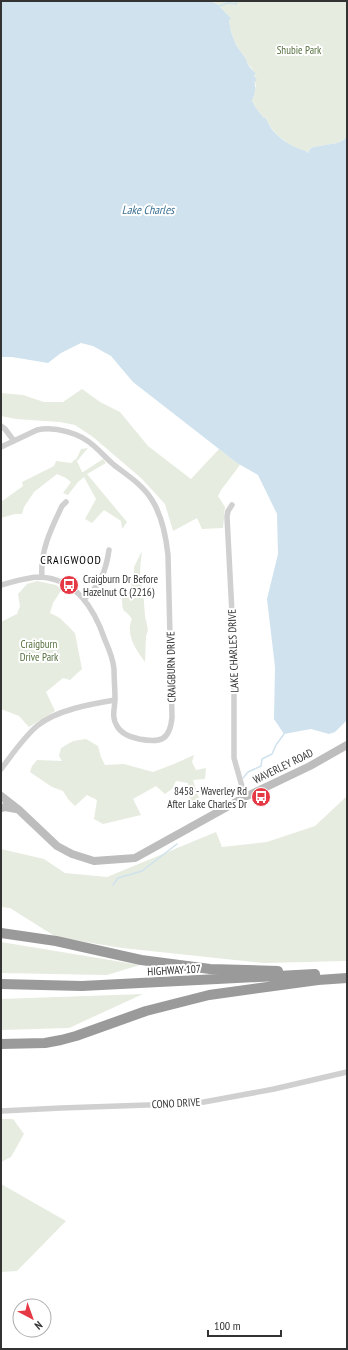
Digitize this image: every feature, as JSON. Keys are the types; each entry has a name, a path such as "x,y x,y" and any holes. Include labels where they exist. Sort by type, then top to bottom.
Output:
{"highway":[{"path":"1,932 56,941 142,960 195,967 328,973"},
{"name":"HIGHWAY 107","path":"1,984 82,986 347,973"},
{"path":"1,1044 46,1043 61,1040 146,1011 209,995 318,980 347,978"}],"main road":[{"name":"WAVERLEY ROAD","path":"1,796 19,810 57,846 72,854 94,861 135,858 246,797 310,766 347,745"},
{"path":"1,808 5,807 19,810"}],"street":[{"path":"1,426 14,441"},
{"name":"CRAIGBURN DRIVE","path":"1,447 37,430 43,429 66,432 81,437 94,446 107,460 142,487 152,499 157,508 164,531 168,555 172,717 171,727 166,736 159,741 151,742 124,734 115,724 113,711 115,700 114,666 102,629 92,609 73,589 59,581 42,577 1,585"},
{"path":"42,577 43,557 47,538 62,506 66,502"},
{"name":"LAKE CHARLES DRIVE","path":"232,506 228,511 227,517 234,652 234,758 246,797"},
{"path":"84,600 101,580 106,567 109,550"},
{"path":"1,769 30,733 47,718 61,712 115,700"},
{"name":"CONO DRIVE","path":"1,1111 204,1102 274,1089 347,1072"}],"green space":[{"name":"Shubie Park","path":"210,1 347,1 347,136 342,141 313,147 308,153 288,143 277,134 266,118 264,118 255,107 253,102 251,102 256,85 254,82 256,79 254,76 256,75 236,45 231,32 230,17 217,4"},
{"path":"82,389 100,402 120,412 148,446 191,479 219,449 240,465 218,496 225,507 223,528 202,529 197,518 173,531 165,504 141,478 93,437 75,425 1,416 1,393 23,395 44,402 63,402"},
{"path":"88,448 77,461 82,472 103,459 106,463 87,474 127,522 122,529 121,521 104,510 92,523 85,519 96,499 84,477 68,495 63,493 71,482 57,474 34,492 24,507 22,514 15,514 1,518 1,502 23,486 22,482 54,466 56,461 71,463 77,458 81,449"},
{"path":"142,551 140,571 141,585 143,589 145,616 148,630 146,636 145,662 132,642 130,625 132,619 123,609 122,604 122,599 131,588 131,579 133,574 134,577 134,567"},
{"name":"Craigburn Drive Park","path":"37,581 56,585 62,589 53,603 50,613 60,618 75,633 82,669 70,680 63,678 46,692 55,711 29,727 19,716 1,709 1,622 17,614 20,606 18,594 27,584"},
{"path":"86,739 98,746 105,765 124,764 153,772 194,755 192,762 196,770 206,768 205,779 193,780 201,804 191,810 188,783 176,781 172,789 165,794 156,786 133,799 141,815 103,824 94,819 97,800 87,795 75,806 63,791 52,787 30,772 32,766 37,760 62,761 59,756 61,748 73,741"},
{"path":"347,796 347,961 264,963 122,948 56,937 10,908 1,907 1,849 44,859 65,873 107,877 216,832 222,847 267,842 315,826"},
{"path":"1,942 140,965 107,975 1,973"},
{"path":"143,994 69,1028 1,1030 1,999"},
{"path":"1,1119 13,1119 24,1134 11,1157 1,1162"},
{"path":"1,1184 66,1221 17,1271 1,1272"}],"water":[{"name":"Lake Charles","path":"1,1 210,1 217,4 231,19 229,20 231,32 236,45 246,59 248,65 256,74 254,76 257,80 254,82 255,92 251,102 253,102 264,118 266,118 272,130 277,135 287,143 308,153 313,147 337,143 342,141 347,136 347,720 335,732 329,734 311,729 284,734 274,719 275,667 267,599 278,554 277,514 258,475 237,463 133,382 111,356 93,346 81,343 61,353 48,363 12,357 1,357"}],"waterway":[{"path":"219,6 228,3 236,4 237,1"},
{"path":"243,778 248,772 261,766 262,759 272,754 276,745 284,734"},
{"path":"113,885 118,878 142,871 177,844"}],"place":[{"name":"Craigburn Dr Before Hazelnut Ct (2216)","path":"69,585"},
{"name":"8458 - Waverley Rd After Lake Charles Dr","path":"261,797"}],"district":[{"name":"CRAIGWOOD","path":"71,560"}]}
